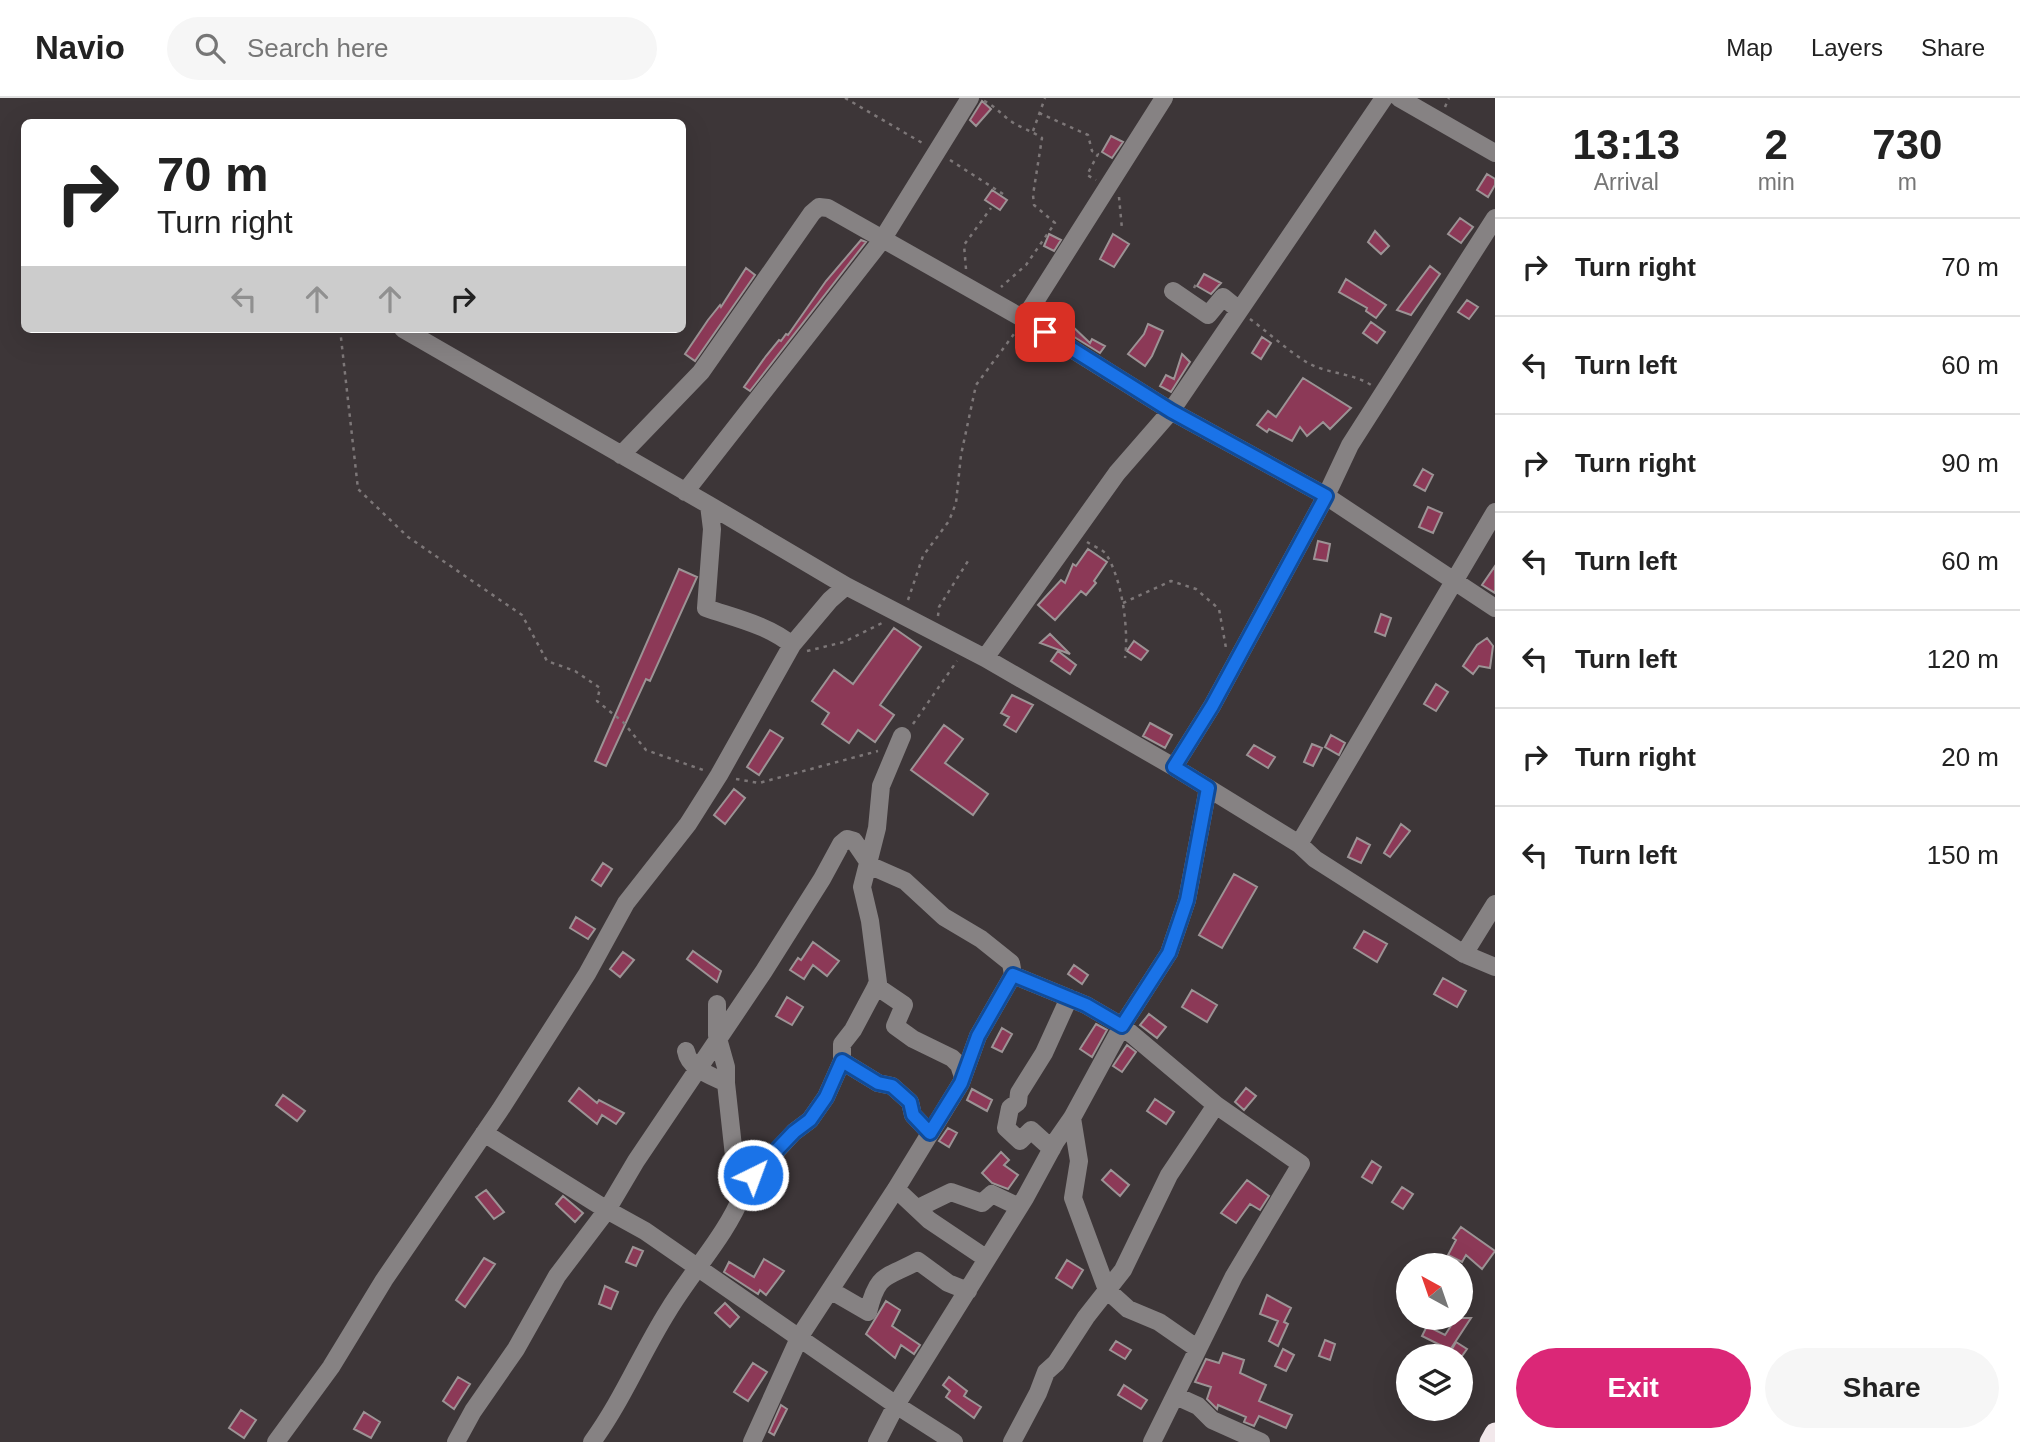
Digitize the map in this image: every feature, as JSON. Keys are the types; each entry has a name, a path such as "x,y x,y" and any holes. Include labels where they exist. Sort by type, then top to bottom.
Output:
{"highway":[{"path":"1490,1442 1495,1433"}],"street":[{"path":"685,492 881,240 970,98"},
{"path":"1024,319 1110,188 1164,98"},
{"path":"985,657 1117,473 1171,411 1384,98"},
{"path":"1399,98 1495,153"},
{"path":"621,456 701,372 812,213 819,207 828,208 1024,319 1171,411 1326,496 1495,608"},
{"path":"1174,767 1212,706 1326,496 1350,445 1495,218"},
{"path":"1173,291 1208,314 1223,297 1239,310"},
{"path":"410,333 846,586 985,657 1174,767 1299,844 1315,859 1464,954 1495,967"},
{"path":"709,505 712,529 706,608 755,624 793,645"},
{"path":"1299,844 1495,512"},
{"path":"276,1442 331,1367 384,1280 484,1133 587,974 626,903 688,824 793,645 830,600 846,586"},
{"path":"741,1188 794,1132 810,1120 826,1097 842,1061 842,1044 853,1030 878,983 870,921 862,887 877,828 881,786 902,736"},
{"path":"877,1442 896,1405 1072,1118 1122,1026 1169,953 1187,900 1208,788"},
{"path":"456,1442 473,1411 516,1349 557,1276 607,1210 636,1161 822,879 841,844 847,839 854,841 869,863 880,872 905,881 944,917 981,939 1011,963 1013,975 978,1036 963,1077 930,1133 800,1336 752,1442"},
{"path":"1464,954 1495,904"},
{"path":"1013,975 1086,1005 1122,1026 1216,1105 1301,1164 1234,1276 1152,1442"},
{"path":"876,986 904,1005 895,1026 913,1039 952,1058 959,1065 963,1077"},
{"path":"1052,1149 1031,1130 1020,1141 1006,1128 1010,1108 1018,1102 1019,1093 1044,1053 1069,998"},
{"path":"592,1442 617,1404 667,1311 734,1216 743,1193 736,1174 726,1067 718,1039 717,1004"},
{"path":"686,1051 687,1058 699,1069 726,1083"},
{"path":"842,1061 878,1083 892,1086 910,1102 913,1115 930,1133"},
{"path":"1012,1442 1046,1372 1056,1363 1123,1270 1169,1175 1216,1105"},
{"path":"1072,1118 1079,1161 1073,1198 1107,1290 1128,1309 1159,1322 1198,1349"},
{"path":"484,1133 645,1231 896,1405 954,1442"},
{"path":"896,1189 929,1220 986,1259"},
{"path":"918,1208 951,1192 982,1203 992,1194 1019,1207"},
{"path":"830,1290 867,1312 874,1289 887,1275 918,1261 948,1283 968,1291"},
{"path":"1176,1396 1198,1406 1212,1420 1261,1442"}],"path":[{"path":"845,98 937,151 1006,196"},
{"path":"979,98 993,105 1013,123 1042,138 1033,195 1034,205 1055,223 1026,265 988,299"},
{"path":"1033,131 1045,98"},
{"path":"1040,113 1088,135 1092,151 1098,154 1087,175 1119,193 1122,229"},
{"path":"966,287 964,245 991,208"},
{"path":"1239,310 1307,362 1327,371 1364,381 1384,393"},
{"path":"793,645 807,651 844,642 903,615 923,556 949,522 957,503 961,455 976,385 1024,319"},
{"path":"340,333 358,489 408,537 522,615 547,661 575,671 600,688 597,701 623,722 646,750 719,775 760,783 879,751"},
{"path":"1072,534 1104,552 1126,615 1125,658"},
{"path":"938,633 939,607 968,561"},
{"path":"1123,603 1171,581 1196,589 1219,609 1226,649"},
{"path":"902,736 958,660"}],"building":[{"path":"982,101 991,109 976,126 970,120"},
{"path":"1111,136 1123,142 1112,158 1102,152"},
{"path":"1487,174 1495,179 1495,185 1488,197 1477,190"},
{"path":"992,190 1007,200 1000,210 985,200"},
{"path":"1460,218 1473,227 1461,243 1448,234"},
{"path":"1375,231 1389,246 1381,254 1368,242"},
{"path":"1049,234 1061,240 1054,251 1044,246"},
{"path":"1113,234 1129,244 1114,267 1100,259"},
{"path":"861,240 866,242 750,391 744,387 766,356 779,340 788,335 826,281"},
{"path":"1430,266 1440,274 1411,315 1397,310"},
{"path":"746,268 755,275 695,361 685,354 708,320 720,305 721,307"},
{"path":"1204,274 1221,283 1211,294 1197,286"},
{"path":"1346,279 1386,305 1376,318 1366,311 1367,308 1339,292"},
{"path":"1467,300 1478,307 1469,319 1458,312"},
{"path":"1061,315 1090,343 1092,339 1105,346 1100,353 1055,325"},
{"path":"1371,322 1385,332 1377,343 1363,333"},
{"path":"1148,324 1163,331 1145,366 1128,354 1144,334"},
{"path":"1262,337 1271,343 1261,359 1252,353"},
{"path":"1182,354 1190,362 1171,392 1160,386 1166,375 1174,379"},
{"path":"1303,378 1351,408 1330,429 1323,422 1307,436 1300,427 1292,441 1269,429 1267,432 1257,425 1268,411 1276,417"},
{"path":"1423,469 1433,475 1425,491 1414,485"},
{"path":"1428,507 1442,513 1433,533 1419,527"},
{"path":"1318,541 1330,544 1327,561 1314,559"},
{"path":"1088,549 1107,562 1086,595 1081,591 1055,620 1038,605 1061,580 1065,583 1073,564 1076,566"},
{"path":"1495,566 1495,593 1482,585"},
{"path":"679,569 697,577 650,681 646,679 606,766 595,761"},
{"path":"1381,614 1391,618 1385,636 1375,632"},
{"path":"894,628 921,647 880,705 894,715 875,742 858,730 849,743 822,724 829,713 812,701 834,670 853,684"},
{"path":"1050,634 1070,654 1040,643"},
{"path":"1487,638 1493,646 1490,668 1479,666 1473,674 1463,666 1477,645"},
{"path":"1134,641 1148,651 1141,660 1127,651"},
{"path":"1058,651 1076,665 1070,674 1051,661"},
{"path":"1436,684 1448,692 1436,711 1424,704"},
{"path":"1012,695 1033,705 1016,732 1004,725 1009,717 1001,713"},
{"path":"1150,723 1172,735 1165,748 1143,736"},
{"path":"944,725 963,739 945,763 988,794 973,815 911,770"},
{"path":"770,730 783,738 759,775 747,767"},
{"path":"1331,735 1345,743 1339,755 1325,747"},
{"path":"1312,744 1322,748 1313,766 1304,762"},
{"path":"1254,745 1275,757 1268,768 1247,755"},
{"path":"734,789 745,798 725,824 714,815"},
{"path":"1401,824 1410,831 1390,857 1384,853"},
{"path":"1357,838 1370,845 1361,863 1348,857"},
{"path":"603,863 612,869 601,886 592,880"},
{"path":"1234,874 1257,887 1222,948 1199,935"},
{"path":"576,917 595,929 588,939 570,928"},
{"path":"1364,931 1387,944 1377,962 1354,948"},
{"path":"813,942 839,961 827,976 813,965 804,979 790,970 798,958 801,960"},
{"path":"693,951 721,971 717,982 687,959"},
{"path":"623,952 634,960 620,977 610,969"},
{"path":"1074,965 1088,975 1082,984 1068,974"},
{"path":"1443,978 1466,991 1457,1007 1434,994"},
{"path":"1192,990 1217,1005 1207,1022 1182,1007"},
{"path":"787,997 803,1007 792,1025 776,1016"},
{"path":"1149,1014 1166,1027 1157,1038 1140,1025"},
{"path":"1096,1024 1107,1030 1092,1057 1080,1049"},
{"path":"1002,1028 1012,1034 1002,1052 992,1047"},
{"path":"1127,1045 1136,1052 1122,1072 1113,1066"},
{"path":"579,1088 597,1103 599,1100 624,1113 616,1124 602,1115 597,1124 569,1101"},
{"path":"1246,1088 1256,1096 1244,1110 1235,1102"},
{"path":"972,1089 992,1100 987,1111 967,1100"},
{"path":"283,1095 305,1111 297,1121 276,1105"},
{"path":"1155,1099 1174,1112 1166,1124 1147,1111"},
{"path":"948,1128 957,1133 949,1147 939,1141"},
{"path":"1001,1152 1009,1160 1004,1165 1018,1175 1008,1189 992,1183 982,1173"},
{"path":"1372,1161 1381,1167 1372,1183 1362,1177"},
{"path":"1111,1170 1129,1185 1120,1196 1102,1180"},
{"path":"1247,1180 1269,1196 1260,1210 1250,1204 1236,1223 1221,1213"},
{"path":"1402,1187 1413,1194 1403,1209 1392,1202"},
{"path":"486,1190 504,1212 494,1219 476,1197"},
{"path":"563,1196 583,1213 575,1222 556,1204"},
{"path":"1461,1227 1495,1251 1482,1269 1474,1262 1474,1253 1449,1253 1456,1240 1453,1238"},
{"path":"633,1247 643,1251 636,1266 626,1262"},
{"path":"484,1258 495,1264 465,1307 456,1300"},
{"path":"764,1259 784,1271 766,1295 760,1290 758,1294 724,1272 729,1262 754,1277"},
{"path":"1067,1260 1083,1270 1072,1288 1056,1278"},
{"path":"605,1286 618,1292 611,1309 599,1304"},
{"path":"1267,1295 1291,1308 1284,1322 1288,1324 1278,1346 1269,1341 1278,1321 1260,1314"},
{"path":"886,1301 900,1310 892,1326 920,1345 914,1354 901,1345 895,1358 866,1334"},
{"path":"725,1303 739,1317 730,1327 715,1313"},
{"path":"1425,1330 1435,1330 1445,1335 1448,1330 1463,1330 1454,1344 1438,1344 1422,1336"},
{"path":"1325,1340 1335,1344 1330,1360 1319,1356"},
{"path":"1116,1341 1131,1350 1125,1359 1110,1350"},
{"path":"1283,1349 1294,1355 1286,1371 1275,1366"},
{"path":"1223,1353 1244,1360 1240,1373 1266,1385 1259,1401 1292,1415 1286,1428 1259,1416 1254,1426 1244,1422 1246,1417 1218,1405 1217,1409 1207,1399 1211,1387 1195,1382 1206,1359 1219,1363"},
{"path":"753,1363 767,1372 748,1401 734,1392"},
{"path":"458,1377 470,1384 454,1409 443,1401"},
{"path":"949,1377 967,1391 964,1396 981,1407 974,1418 946,1397 950,1391 943,1385"},
{"path":"1124,1385 1147,1400 1141,1409 1118,1395"},
{"path":"781,1405 787,1409 774,1435 769,1432"},
{"path":"241,1410 256,1420 244,1438 229,1428"},
{"path":"364,1412 380,1422 371,1438 354,1429"}],"route":[{"path":"753,1175 794,1132 810,1120 826,1097 842,1061 878,1083 892,1086 910,1102 913,1115 930,1133 961,1083 978,1036 1013,975 1086,1005 1122,1026 1169,953 1187,900 1208,788 1174,767 1212,706 1326,496 1171,411 1045,332"}]}
